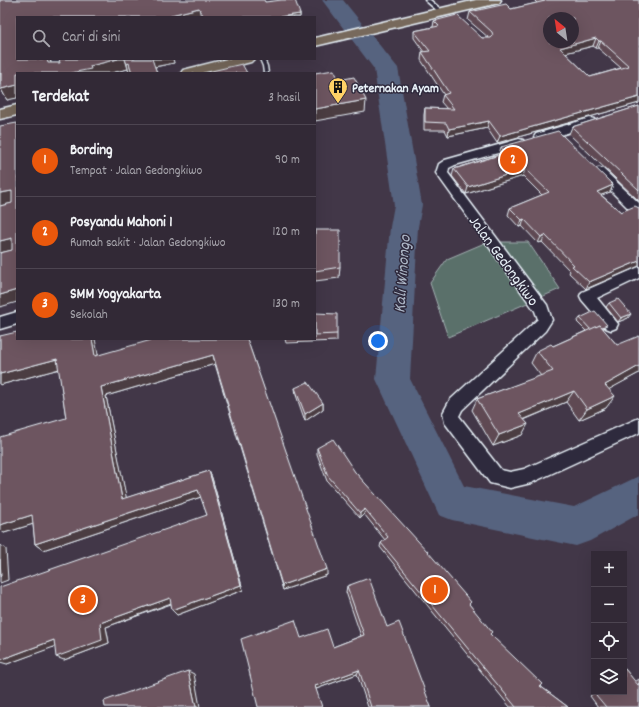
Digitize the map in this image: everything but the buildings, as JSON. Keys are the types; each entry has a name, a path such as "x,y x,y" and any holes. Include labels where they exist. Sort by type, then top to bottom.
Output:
{"main road":[{"path":"316,42 414,19 450,13 494,0"},
{"path":"205,71 243,60"},
{"path":"0,114 16,110"}],"street":[{"path":"56,60 58,72"},
{"name":"Jalan Gedongkiwo","path":"602,118 445,164 442,173 444,177 542,309 544,320 540,327 456,404 451,413 451,418 496,477 510,480 525,477 639,425"},
{"path":"558,132 569,143"},
{"path":"591,164 639,211"},
{"path":"611,324 587,296 639,272"},
{"path":"0,323 16,318"}],"lane":[{"path":"427,0 450,13"},
{"path":"262,60 266,72"}],"green space":[{"path":"487,242 528,242 560,289 448,337 430,283 447,259"}],"waterway":[{"name":"Kali Winongo","path":"332,0 386,68 408,205 404,227 393,379 452,502 576,527 639,494"}],"place":[{"name":"Peternakan Ayam","path":"338,104"},
{"name":"Posyandu Mahoni 1","path":"513,160"},
{"name":"Bording","path":"435,590"},
{"name":"SMM Yogyakarta","path":"83,600"}]}
